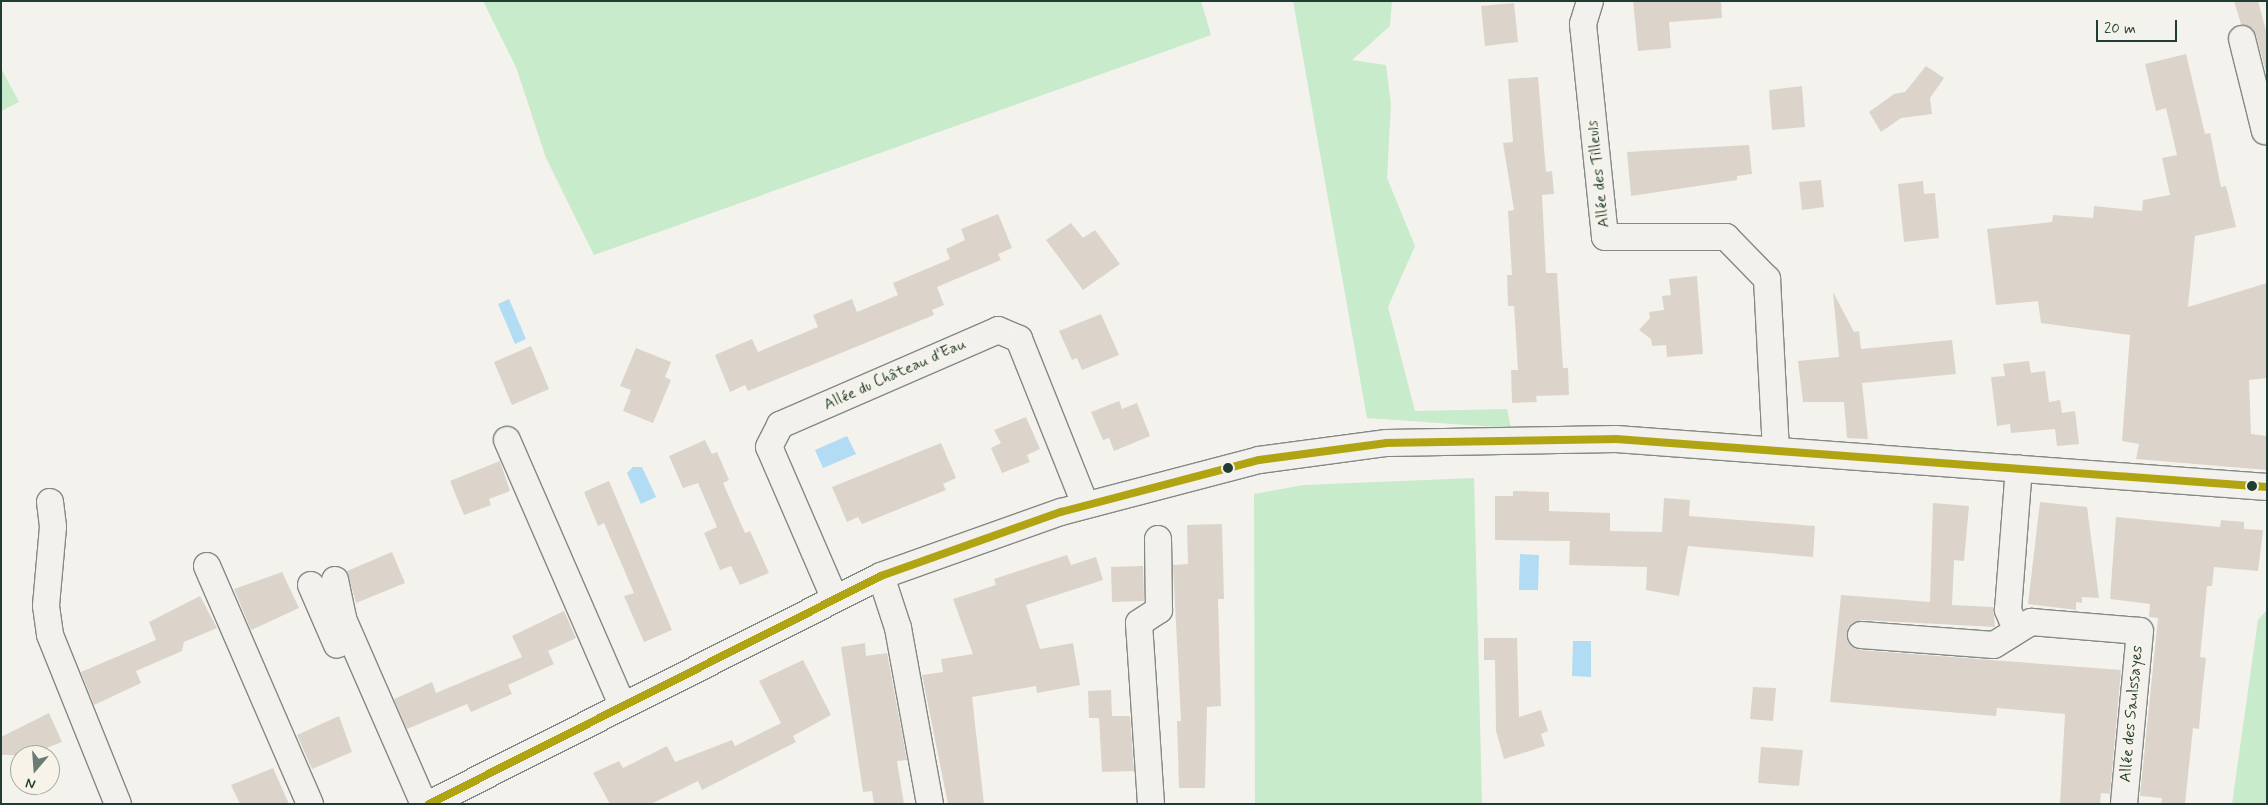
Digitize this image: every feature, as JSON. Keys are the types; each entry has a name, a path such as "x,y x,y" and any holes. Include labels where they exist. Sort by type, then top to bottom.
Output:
{"street":[{"name":"Allée des Tilleuls","path":"1590,1 1583,24 1605,237 1726,236 1767,279 1776,450"},
{"path":"2242,39 2261,95 2264,130"},
{"name":"Allée du Château d'Eau","path":"834,597 769,447 780,425 998,330 1019,339 1085,504"},
{"path":"429,804 834,597 881,576 1085,504 1259,460 1387,443 1616,439 2267,487"},
{"path":"507,440 629,702"},
{"path":"2016,629 2008,610 2019,468"},
{"path":"540,476 629,702"},
{"path":"50,502 53,527 46,606 50,635 118,804"},
{"path":"1151,804 1140,623 1159,610 1158,539"},
{"path":"207,566 310,804"},
{"path":"881,576 898,628 930,804"},
{"path":"406,804 323,582 343,619 424,804"},
{"name":"Allée des Saulssayes","path":"1862,635 1994,645 2016,629 2030,622 2140,631 2124,804"},
{"path":"44,668 100,804"}],"green space":[{"path":"483,1 1201,1 1211,35 594,255 546,158 516,67"},
{"path":"1293,1 1392,1 1390,26 1352,60 1386,65 1391,104 1387,178 1415,246 1388,307 1415,411 1507,409 1511,428 1367,418"},
{"path":"1,68 19,102 1,111"},
{"path":"1474,478 1482,804 1255,804 1254,494 1304,485"},
{"path":"2267,610 2267,804 2232,804 2258,620"}],"water":[{"path":"509,299 526,339 515,344 498,304"},
{"path":"847,436 856,454 823,468 815,450"},
{"path":"633,467 642,467 656,497 641,504 627,473"},
{"path":"1520,554 1539,555 1538,590 1519,590"},
{"path":"1573,641 1591,641 1591,677 1572,676"}],"building":[{"path":"1633,1 1721,1 1722,18 1669,22 1671,48 1638,51"},
{"path":"2234,1 2258,1 2267,34 2267,76 2256,35 2252,28 2241,24"},
{"path":"1514,3 1518,42 1485,46 1481,6"},
{"path":"2186,54 2205,134 2210,133 2221,187 2226,186 2236,227 2195,236 2188,307 2267,283 2267,378 2249,380 2251,434 2267,436 2267,470 2136,459 2139,444 2122,441 2130,335 2041,323 2038,301 1996,305 1987,229 2052,222 2053,215 2093,218 2094,206 2142,211 2143,200 2170,195 2162,158 2177,155 2166,108 2156,111 2145,64"},
{"path":"1926,66 1944,78 1930,98 1932,114 1901,118 1881,132 1869,112 1894,94 1905,92"},
{"path":"1538,77 1546,172 1552,171 1554,194 1542,195 1546,273 1557,273 1563,368 1568,368 1569,395 1536,396 1537,402 1512,403 1511,370 1518,370 1514,306 1508,306 1507,275 1512,275 1508,211 1514,210 1503,143 1513,142 1508,79"},
{"path":"1802,86 1805,127 1772,130 1769,90"},
{"path":"1749,145 1752,174 1737,176 1737,180 1631,196 1627,152"},
{"path":"1821,180 1824,207 1802,210 1799,182"},
{"path":"1923,181 1924,194 1935,193 1939,238 1904,242 1898,184"},
{"path":"998,214 1012,248 998,254 1001,260 937,287 944,305 932,310 934,315 748,391 745,385 730,392 715,355 752,339 758,352 818,327 813,315 852,299 857,312 898,295 893,283 950,259 946,249 965,240 961,229"},
{"path":"1071,223 1083,238 1095,230 1120,264 1083,290 1046,240"},
{"path":"1697,276 1703,354 1667,357 1666,345 1652,346 1651,339 1639,330 1650,318 1649,312 1664,310 1662,296 1671,295 1669,279"},
{"path":"1833,292 1854,332 1859,331 1861,349 1952,340 1956,374 1862,383 1868,439 1847,438 1844,402 1803,402 1798,361 1839,357"},
{"path":"1101,314 1119,355 1082,370 1077,358 1072,360 1059,331"},
{"path":"531,346 549,389 512,405 494,362"},
{"path":"636,348 671,362 665,377 671,380 653,423 623,411 631,390 620,386"},
{"path":"2029,361 2031,373 2045,371 2049,402 2060,400 2062,413 2075,411 2079,444 2057,446 2055,429 2011,433 2010,424 1997,426 1991,377 2005,376 2003,364"},
{"path":"1119,401 1122,409 1137,403 1150,436 1114,451 1109,438 1103,440 1091,412"},
{"path":"1026,417 1040,449 1027,455 1030,462 1002,473 991,448 1001,443 994,430"},
{"path":"705,440 712,454 717,452 729,480 723,483 745,533 750,531 769,573 740,585 731,566 720,570 704,533 717,527 698,483 683,488 669,456"},
{"path":"941,443 956,478 943,484 946,490 862,524 858,517 847,522 832,487"},
{"path":"500,461 510,491 489,499 491,505 464,515 450,481"},
{"path":"609,481 672,630 644,642 624,596 634,593 604,523 598,526 584,492"},
{"path":"1513,491 1549,492 1549,511 1610,513 1610,531 1662,532 1664,498 1690,500 1689,516 1815,526 1813,557 1688,546 1679,596 1646,590 1647,567 1569,565 1570,541 1495,540 1495,496 1513,496"},
{"path":"2040,502 2087,507 2099,598 2082,597 2082,603 2076,602 2076,610 2028,604"},
{"path":"1933,503 1969,506 1964,561 1954,560 1952,605 1993,607 1995,627 1862,620 1848,627 1848,642 1860,650 2121,670 2110,794 2101,793 2100,804 2060,804 2065,714 1997,708 1996,716 1830,702 1841,595 1930,602"},
{"path":"2116,517 2220,527 2221,520 2244,522 2244,529 2263,530 2258,571 2214,567 2212,586 2207,586 2200,657 2206,658 2199,729 2193,728 2185,804 2161,804 2162,798 2140,796 2158,618 2149,617 2150,604 2110,599"},
{"path":"1222,524 1224,599 1218,599 1221,706 1207,707 1205,788 1179,788 1177,721 1181,721 1173,565 1188,564 1187,525"},
{"path":"392,552 405,583 356,603 347,571"},
{"path":"1067,555 1071,565 1096,557 1103,580 1026,605 1040,649 1073,643 1080,685 1037,693 1036,686 972,697 984,804 948,804 922,675 943,672 941,659 973,654 953,599 996,585 994,579"},
{"path":"1143,566 1144,601 1112,602 1111,567"},
{"path":"282,572 299,608 251,630 234,589"},
{"path":"200,596 217,628 184,642 182,651 136,671 141,683 94,705 81,672 156,640 149,622"},
{"path":"564,611 576,638 548,651 554,664 508,685 512,694 471,712 467,704 407,729 394,699 432,682 436,693 522,657 512,636"},
{"path":"1484,638 1517,638 1519,717 1541,710 1548,731 1541,734 1545,746 1504,759 1496,731 1495,660 1484,660"},
{"path":"865,643 866,656 887,653 907,760 897,761 904,804 874,804 872,791 863,792 841,647"},
{"path":"803,660 831,715 793,736 796,742 702,790 698,781 651,804 610,804 593,773 619,761 623,768 667,746 675,762 732,740 735,746 781,723 759,681"},
{"path":"1753,687 1776,688 1773,721 1750,719"},
{"path":"1111,690 1112,716 1130,716 1134,771 1102,772 1099,718 1089,718 1088,691"},
{"path":"49,713 62,742 54,745 10,745 10,755 1,755 1,737"},
{"path":"339,716 352,752 312,769 297,735"},
{"path":"1761,747 1803,750 1799,786 1758,783"},
{"path":"273,768 289,804 240,804 231,785"}],"transit line":[{"path":"429,804 881,576 1061,512 1259,460 1387,443 1616,439 2267,487"}]}
